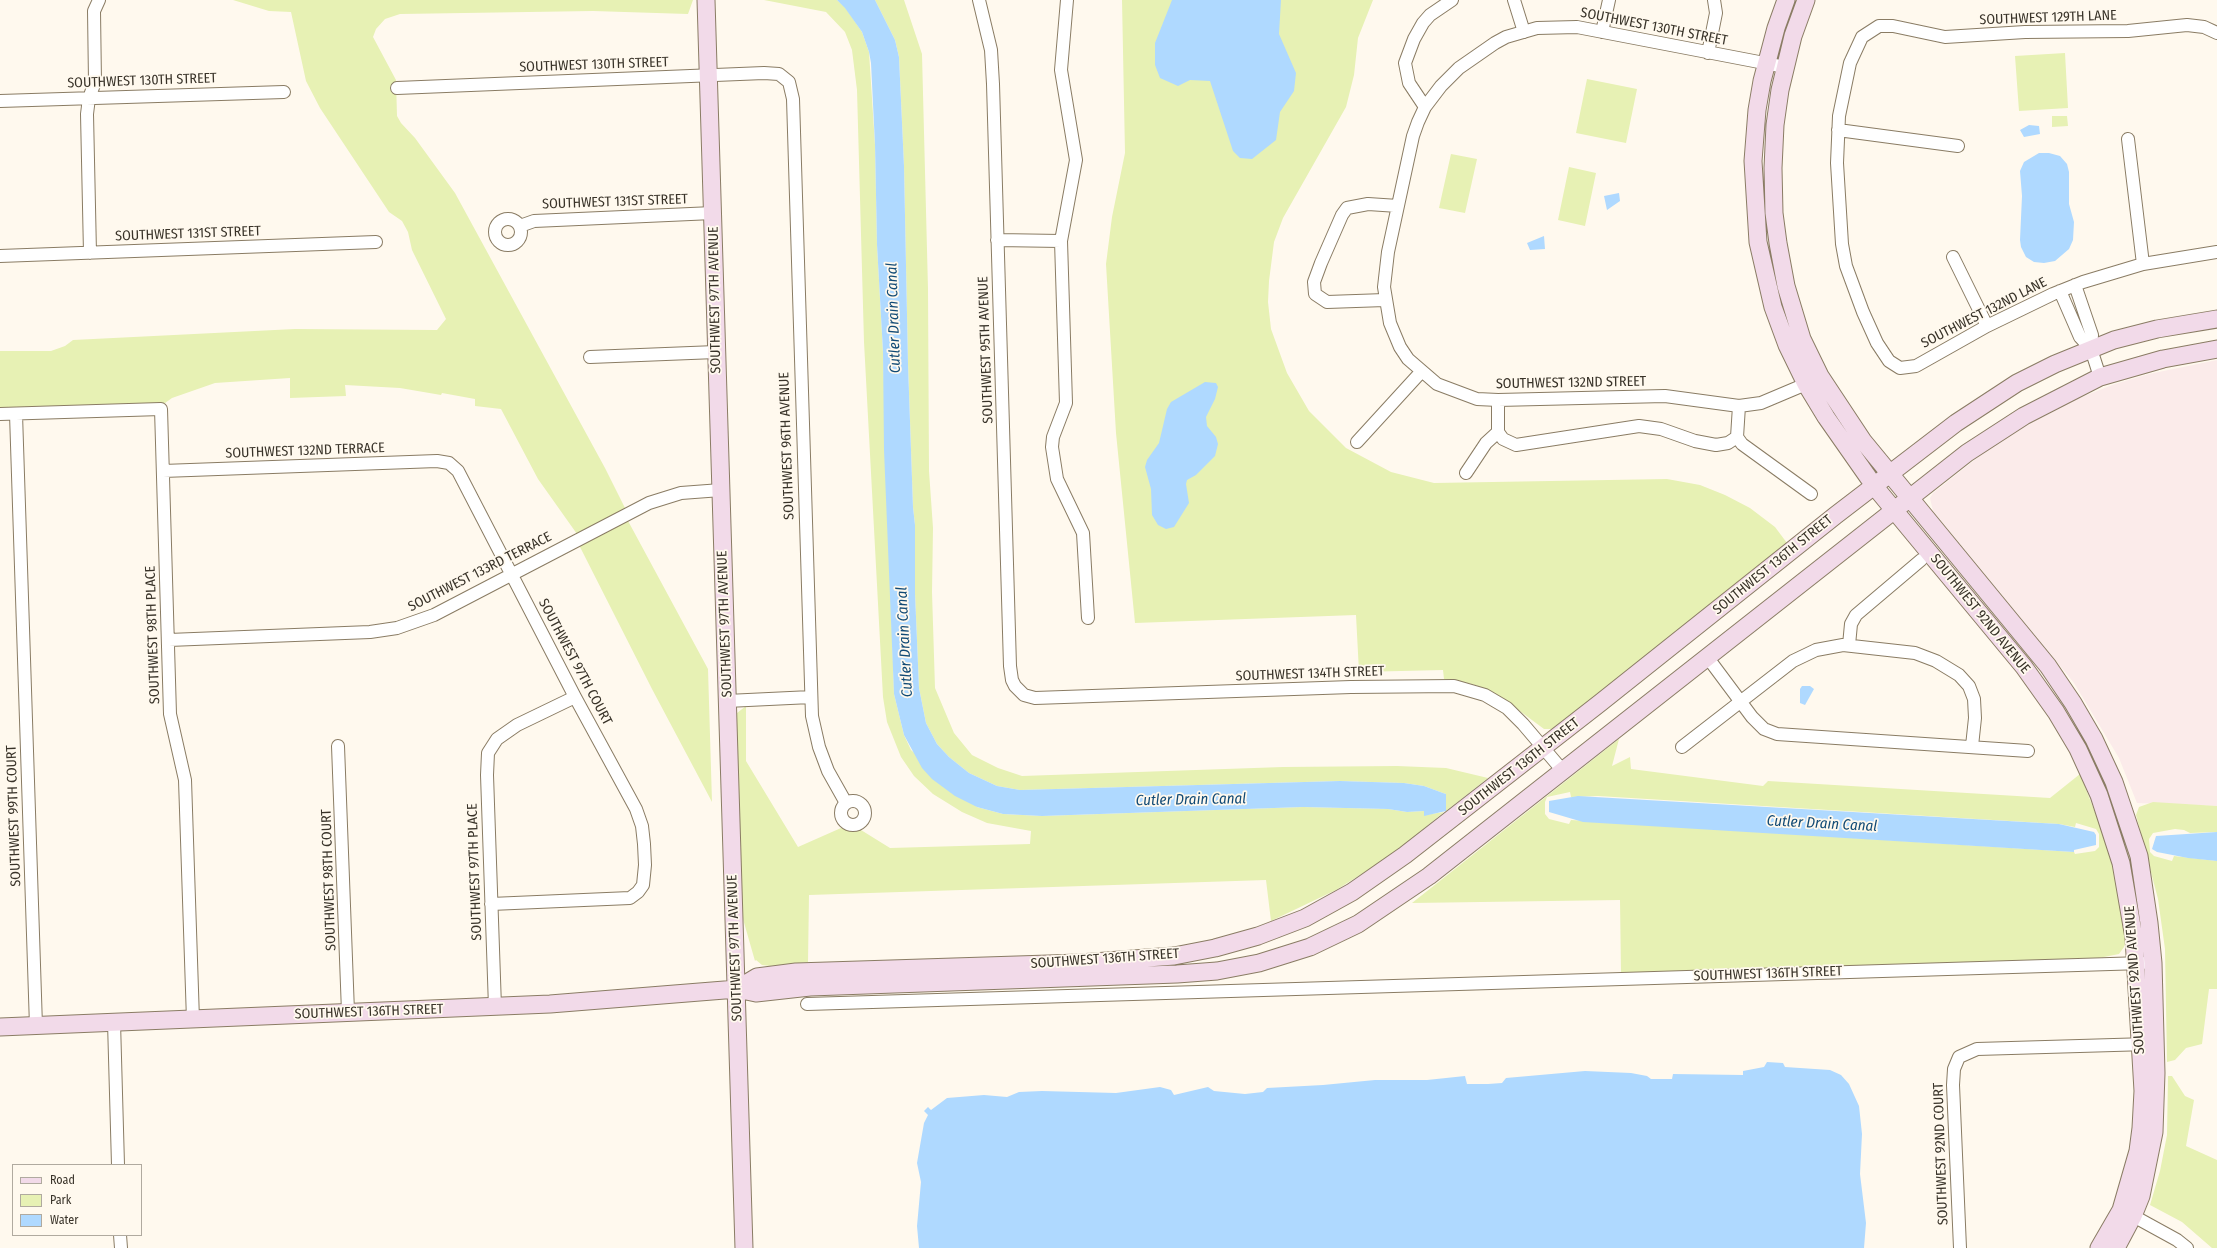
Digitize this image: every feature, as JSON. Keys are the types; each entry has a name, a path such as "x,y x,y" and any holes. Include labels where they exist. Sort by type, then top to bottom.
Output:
{"street":[{"path":"90,253 87,158 88,98 95,82 94,11 99,0"},
{"name":"SOUTHWEST 97TH AVENUE","path":"706,0 744,1248"},
{"name":"SOUTHWEST 95TH AVENUE","path":"979,0 991,50 1010,666 1014,683 1024,695"},
{"path":"1067,0 1061,67 1076,160 1061,241 1066,403 1053,438 1052,447 1057,479 1083,533 1088,618"},
{"path":"1425,108 1409,83 1405,63 1414,39 1423,23 1430,15 1452,0"},
{"path":"1514,0 1524,32"},
{"path":"1602,32 1609,0"},
{"path":"1708,53 1716,13 1714,0"},
{"name":"SOUTHWEST 92ND AVENUE","path":"1786,0 1766,64 1757,110 1754,161 1758,242 1773,307 1787,345 1806,384 1826,417 1875,487 1894,511 2028,672 2059,716 2078,749 2103,805 2116,846 2130,908 2135,963 2147,1044"},
{"name":"SOUTHWEST 92ND AVENUE","path":"1806,0 1785,68 1774,125 1773,168 1776,231 1792,306 1802,339 1820,376 1863,441 2048,666 2073,703 2094,739 2114,782 2139,856 2149,923 2152,963 2141,1128 2127,1213 2116,1248"},
{"name":"SOUTHWEST 129TH LANE","path":"1838,130 1846,78 1855,50 1862,37 1879,26 1893,26 1945,37 2025,32 2128,31 2187,25 2204,27 2217,33"},
{"name":"SOUTHWEST 130TH STREET","path":"1398,206 1413,136 1425,108 1440,86 1459,68 1496,43 1524,32 1549,26 1563,26 1602,32 1785,68"},
{"name":"SOUTHWEST 130TH STREET","path":"397,88 771,73 779,74 789,82"},
{"name":"SOUTHWEST 96TH AVENUE","path":"789,82 793,99 812,716 819,747 833,782 846,803"},
{"name":"SOUTHWEST 130TH STREET","path":"0,101 284,92"},
{"path":"1838,130 1958,146"},
{"name":"SOUTHWEST 132ND LANE","path":"1838,130 1836,163 1839,207 1846,266 1863,312 1877,343 1891,363 1900,368 1916,366 1987,326 2075,285 2143,264 2217,252"},
{"path":"2128,139 2143,264"},
{"path":"1385,300 1327,302 1316,294 1314,282 1342,214 1347,208 1368,204 1398,206"},
{"name":"SOUTHWEST 132ND STREET","path":"1398,206 1386,264 1385,300 1390,323 1400,347 1408,359 1421,372 1438,384 1456,393 1477,399 1498,400 1665,396 1739,406 1761,403 1806,384"},
{"name":"SOUTHWEST 131ST STREET","path":"520,226 534,220 713,213"},
{"path":"1756,225 1776,231"},
{"path":"1758,242 1776,231"},
{"path":"997,240 1061,241"},
{"name":"SOUTHWEST 131ST STREET","path":"0,256 376,242"},
{"path":"1953,256 1987,326"},
{"path":"2075,285 2092,335 2091,349 2100,378"},
{"path":"2060,292 2080,337 2091,349"},
{"name":"SOUTHWEST 136TH STREET","path":"737,989 757,977 796,972 1135,960 1174,956 1215,948 1258,936 1305,918 1352,892 1405,855 1544,747 1836,515 1875,487 1956,423 2017,382 2091,349 2157,329 2217,319"},
{"name":"SOUTHWEST 136TH STREET","path":"0,1027 495,1007 737,989 756,994 818,987 1177,974 1217,971 1258,963 1310,947 1358,924 1429,876 1967,453 2024,416 2100,378 2163,359 2217,350"},
{"path":"590,358 716,352"},
{"path":"1357,442 1421,372"},
{"path":"1498,400 1498,432 1503,439 1516,445 1639,426 1661,429 1695,441 1716,445 1728,443 1737,437"},
{"path":"1739,406 1737,437 1742,444 1811,494"},
{"name":"SOUTHWEST 98TH PLACE","path":"0,414 161,409 172,726 185,780 194,1020"},
{"name":"SOUTHWEST 99TH COURT","path":"16,414 36,1026"},
{"path":"1466,473 1486,443 1498,432"},
{"name":"SOUTHWEST 132ND TERRACE","path":"163,471 424,461 449,463"},
{"name":"SOUTHWEST 97TH COURT","path":"449,463 461,475 575,697 622,781 639,817 643,835 645,865 643,885 636,895 623,900 491,904"},
{"name":"SOUTHWEST 133RD TERRACE","path":"169,640 393,629 421,621 662,498 687,492 721,490"},
{"path":"1849,645 1851,622 1856,615 1921,560"},
{"path":"1682,747 1799,657 1821,648 1849,645 1915,653 1936,661 1959,675 1969,686 1974,699 1975,718 1972,746"},
{"path":"1708,658 1740,703 1764,729 1777,734 1972,746 2028,751"},
{"name":"SOUTHWEST 134TH STREET","path":"1024,695 1044,698 1447,686 1473,691 1500,704 1516,717 1544,747 1563,771"},
{"name":"SOUTHWEST 97TH PLACE","path":"495,1007 487,766 488,753 497,739 517,726 575,697"},
{"path":"727,701 811,697"},
{"name":"SOUTHWEST 98TH COURT","path":"338,746 348,1012"},
{"name":"SOUTHWEST 136TH STREET","path":"807,1004 2152,963"},
{"path":"114,1022 118,1164"},
{"name":"SOUTHWEST 92ND COURT","path":"1960,1248 1953,1084 1957,1059 1964,1053 1977,1049 2147,1044"},
{"path":"2127,1213 2186,1247"},
{"name":"SOUTHWEST 92ND AVENUE","path":"2099,1248 2127,1213"},
{"path":"120,1236 121,1248"}],"shaded area":[{"path":"2217,360 2217,806 2137,803 2119,758 2074,683 1933,511 1930,498 1933,493 1987,450 2029,423 2074,400 2115,384 2149,374"}],"green space":[{"path":"233,0 693,0 688,14 593,11 400,14 385,19 376,29 373,37 396,80 397,116 455,193 605,468 626,510 577,534 538,479 501,409 475,406 475,399 442,393 441,395 400,388 345,385 346,396 290,398 290,378 215,383 172,398 165,403 0,411 0,351 51,351 65,346 73,340 295,329 437,330 446,319 412,250 408,232 402,221 389,212 320,108 306,81 291,12 269,11"},
{"path":"764,0 837,0 845,7 862,32 869,52 875,145 877,245 883,352 894,694 904,735 911,750 977,807 1003,814 1042,816 1303,807 1388,809 1407,812 1424,811 1425,815 1444,812 1392,855 1336,890 1271,921 1266,880 809,895 808,962 770,966 762,965 756,960 755,961 743,919 738,849 734,722 737,713 746,706 746,761 798,847 841,828 852,831 861,830 890,848 1030,844 1031,831 987,823 962,812 933,794 914,776 901,757 887,722 883,697 864,342 857,90 852,50 845,32 826,12"},
{"path":"875,0 904,0 922,54 928,289 929,471 933,528 932,592 935,688 954,733 972,755 998,768 1022,776 1283,767 1397,766 1446,768 1488,778 1446,811 1446,794 1424,786 1404,783 1340,781 1020,790 997,786 969,773 949,757 937,744 926,723 919,688 915,593 915,525 913,507 908,364 904,166 899,57 895,40"},
{"path":"1122,0 1373,0 1358,38 1354,75 1346,107 1283,218 1274,242 1269,281 1268,302 1271,329 1287,373 1309,411 1346,448 1391,472 1434,483 1667,479 1700,485 1725,495 1750,508 1775,527 1787,543 1756,571 1552,729 1544,729 1501,697 1486,689 1472,684 1444,679 1443,670 1359,672 1356,615 1135,623 1116,433 1106,264 1112,217 1125,153"},
{"path":"2065,53 2068,108 2019,111 2015,56"},
{"path":"1587,79 1637,89 1626,143 1576,133"},
{"path":"2052,116 2067,116 2068,126 2052,127"},
{"path":"1451,154 1477,159 1465,213 1439,208"},
{"path":"1569,167 1596,173 1585,226 1558,220"},
{"path":"627,519 708,669 712,802 652,689 579,545"},
{"path":"1619,739 1612,766 1630,757 1631,769 1763,786 1768,781 2050,798 2080,774 2103,833 2115,876 2126,940 2124,947 2119,954 2094,959 1621,973 1620,900 1412,903","holes":["1570,792 1571,797 1598,796 2059,824 2075,827 2076,823 2096,829 2099,834 2099,847 2095,851 2075,854 2074,852 1571,820 1569,824 1549,819 1545,814 1545,802 1547,797"]},
{"path":"2153,802 2217,806 2217,832 2190,833 2184,830 2175,829 2153,833 2149,839 2150,852 2154,856 2172,861 2174,856 2217,861 2217,989 2209,989 2202,1044 2186,1048 2175,1060 2167,1062 2165,949 2158,899 2136,815 2139,807"},
{"path":"2168,1076 2172,1076 2185,1096 2194,1100 2186,1146 2217,1160 2217,1248 2212,1248 2182,1222 2150,1205 2160,1171 2167,1135"}],"water":[{"name":"Cutler Drain Canal","path":"837,0 875,0 895,40 899,57 904,166 908,364 913,507 915,525 915,593 919,688 926,723 937,744 949,757 969,773 997,786 1020,790 1340,781 1404,783 1424,786 1446,794 1446,811 1424,816 1424,811 1407,812 1388,809 1303,807 1042,816 1003,814 977,807 955,796 932,779 922,768 904,735 894,694 884,450 883,352 877,245 875,145 871,63 862,32 845,8"},
{"path":"1172,0 1281,0 1279,34 1296,73 1294,91 1280,112 1276,140 1252,159 1240,158 1233,151 1210,81 1190,80 1178,86 1160,78 1155,65 1155,43"},
{"path":"2029,125 2039,126 2040,134 2024,137 2020,130"},
{"path":"2039,153 2049,153 2060,156 2067,164 2069,172 2069,204 2074,222 2073,240 2069,249 2055,261 2044,263 2034,262 2026,257 2021,247 2020,240 2022,196 2020,171 2024,162"},
{"path":"1619,193 1620,201 1607,210 1604,196"},
{"path":"1544,236 1545,249 1530,250 1527,243"},
{"path":"1205,382 1216,383 1218,387 1215,399 1206,417 1207,426 1216,437 1218,444 1215,456 1196,475 1187,480 1186,484 1189,503 1174,527 1166,529 1158,525 1152,515 1151,489 1145,467 1147,460 1159,443 1167,409 1171,402"},
{"path":"1802,686 1810,686 1814,689 1805,705 1800,703 1800,689"},
{"name":"Cutler Drain Canal","path":"1578,796 2059,824 2094,832 2096,835 2096,845 2074,850 2074,852 1583,822 1549,812 1549,801"},
{"path":"2217,832 2217,861 2188,858 2157,852 2152,849 2156,836"},
{"path":"1767,1062 1783,1063 1785,1067 1830,1070 1841,1075 1849,1084 1859,1106 1862,1134 1860,1174 1866,1223 1864,1248 919,1248 917,1226 921,1182 917,1163 924,1123 928,1115 924,1111 928,1107 931,1110 947,1098 984,1095 1007,1097 1019,1092 1042,1091 1116,1093 1160,1087 1171,1090 1174,1095 1208,1087 1214,1091 1245,1094 1263,1092 1267,1088 1375,1080 1427,1080 1465,1076 1467,1084 1488,1084 1502,1083 1506,1078 1585,1071 1631,1073 1647,1076 1651,1079 1672,1079 1673,1074 1743,1075 1743,1071 1764,1067"}]}
